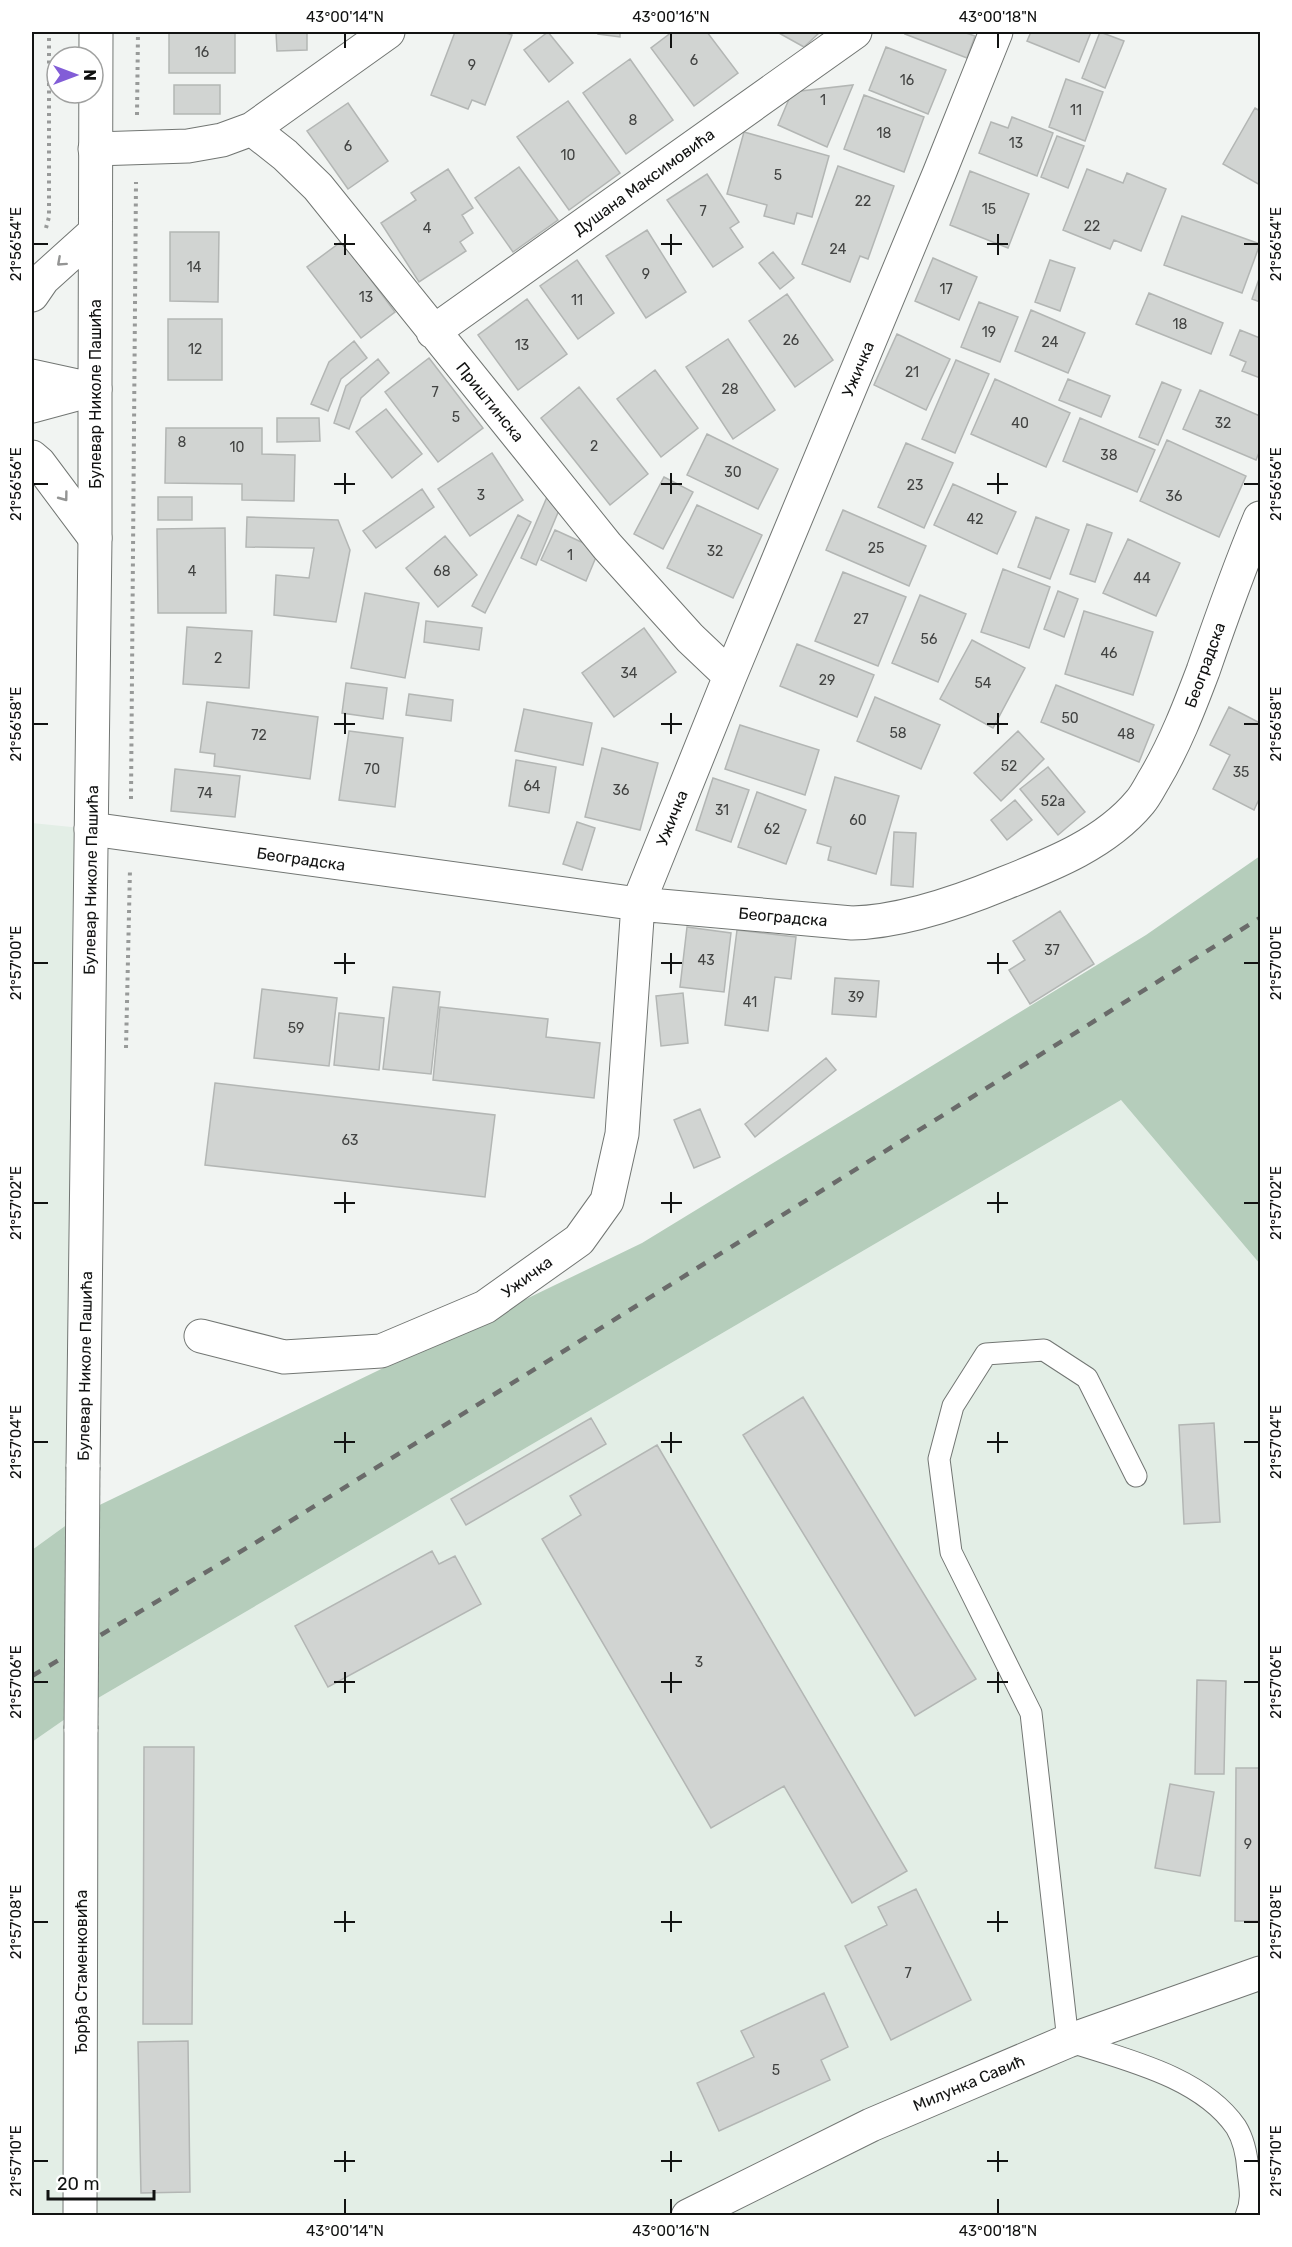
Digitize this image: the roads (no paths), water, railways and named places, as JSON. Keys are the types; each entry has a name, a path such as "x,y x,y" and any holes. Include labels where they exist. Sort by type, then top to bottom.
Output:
{"street":[{"name":"Булевар Николе Пашића","path":"81,1729 95,538 96,32"},
{"path":"95,149 188,146 222,140 252,129 388,32"},
{"name":"Душана Максимовића","path":"434,332 855,32"},
{"name":"Ужичка","path":"201,1336 284,1357 381,1351 485,1307 579,1240 607,1201 622,1134 638,904 996,32"},
{"name":"Приштинска","path":"252,129 285,155 318,187 607,546 690,638 730,676"},
{"path":"32,295 43,279 94,232"},
{"path":"32,376 95,389"},
{"path":"32,406 95,389"},
{"path":"32,457 39,463 95,538"},
{"name":"Београдска","path":"91,830 638,904 852,924 879,923 898,919 990,889 1056,863 1119,823 1141,801 1165,761 1186,717 1244,555 1260,518"},
{"name":"Ђорђа Стаменковића","path":"80,2216 81,1729"},
{"name":"Милунка Савић","path":"688,2216 871,2125 1068,2041 1260,1973"}],"lane":[{"path":"1136,1476 1088,1378 1044,1350 986,1354 953,1406 939,1459 951,1552 1031,1713 1068,2041 1159,2071 1210,2099 1236,2128 1246,2152 1251,2202 1246,2216"}],"railway":[{"path":"32,1676 260,1540 1260,918"}]}
